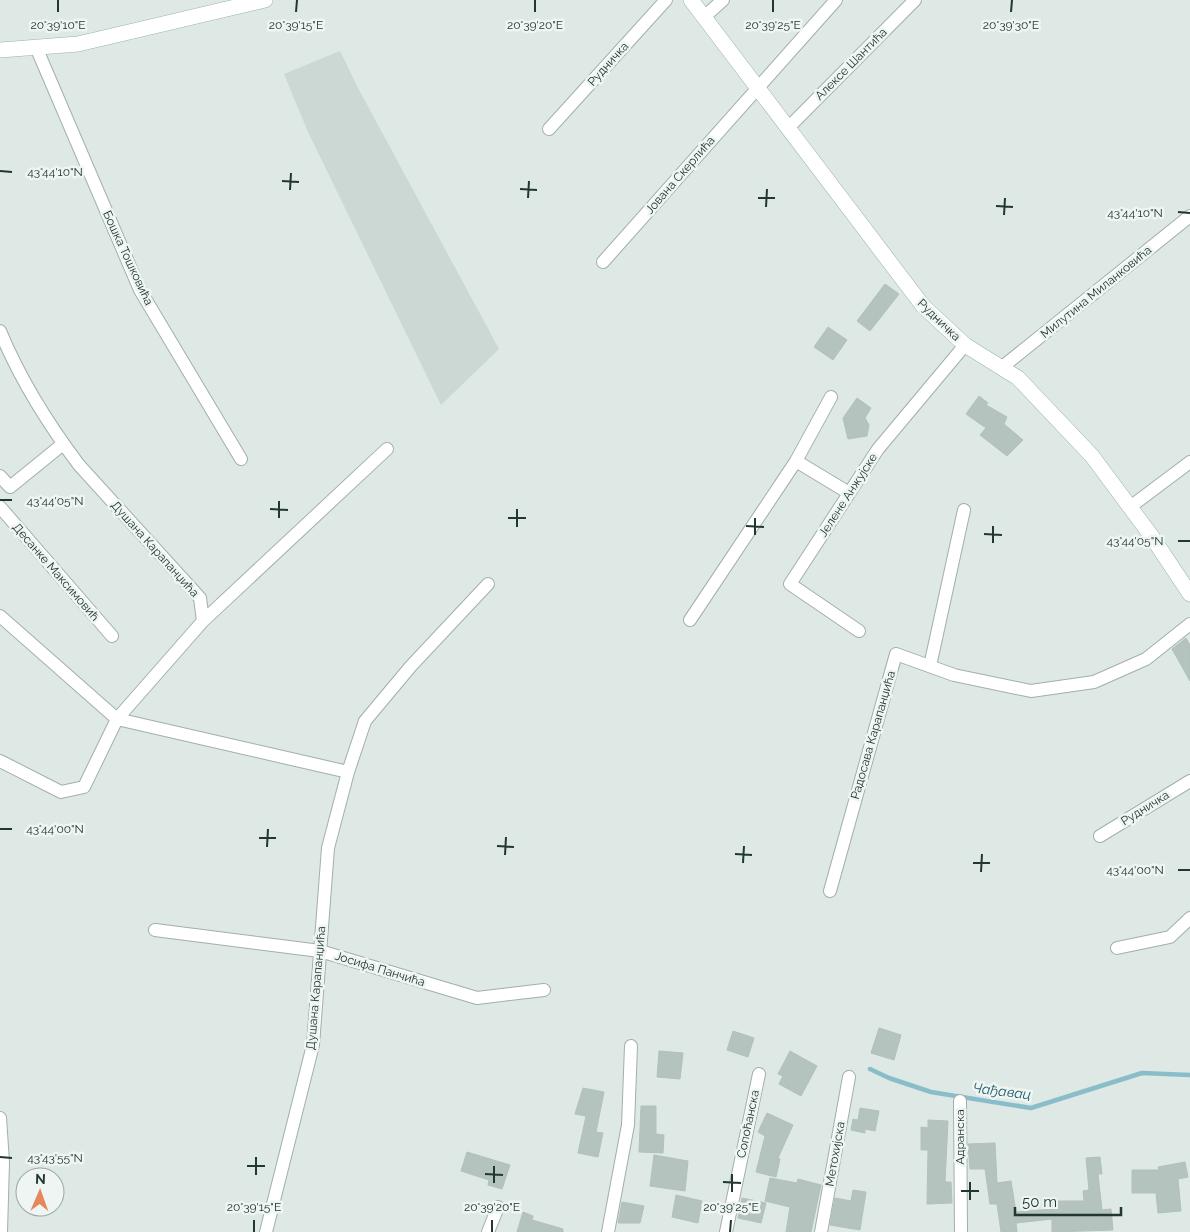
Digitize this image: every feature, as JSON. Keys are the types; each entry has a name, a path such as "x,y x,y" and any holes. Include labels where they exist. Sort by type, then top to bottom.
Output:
{"street":[{"path":"0,50 78,44 265,0"},
{"name":"Рудничка","path":"550,128 666,0"},
{"name":"Рудничка","path":"691,0 923,306 965,345 1018,378 1092,456 1190,594"},
{"path":"704,18 723,0"},
{"name":"Јована Скерлића","path":"603,262 836,0"},
{"name":"Алексе Шантића","path":"788,128 915,0"},
{"name":"Бошка Тошковића","path":"36,47 140,290 241,459"},
{"name":"Милутина Миланковића","path":"1001,368 1190,216"},
{"name":"Душана Карапанџића","path":"0,331 13,362 63,444 79,465 200,598 203,621"},
{"name":"Јелене Анжујске","path":"859,630 790,584 878,449 965,345"},
{"path":"690,620 796,461 831,397"},
{"path":"0,476 10,487 63,444"},
{"path":"0,761 61,792 84,787 117,719 203,621 388,449"},
{"path":"796,461 849,493"},
{"path":"1130,507 1190,462"},
{"name":"Десанке Максимовић","path":"10,487 0,506 112,636"},
{"path":"930,666 964,510"},
{"name":"Душана Карапанџића","path":"266,1232 313,1045 328,848 348,772 365,721 411,666 488,584"},
{"path":"0,616 117,719 348,772"},
{"name":"Радосава Карапанџића","path":"830,890 896,654 954,675 1031,691 1094,682 1146,659 1190,624"},
{"name":"Рудничка","path":"1100,836 1190,781"},
{"path":"1117,948 1170,937 1190,918"},
{"name":"Јосифа Панчића","path":"155,930 320,951 477,998 544,990"},
{"path":"608,1232 628,1125 631,1046"},
{"name":"Сопоћанска","path":"726,1232 758,1074"},
{"name":"Метохијска","path":"821,1232 849,1077"},
{"name":"Адранска","path":"960,1101 961,1232"},
{"path":"0,1118 3,1162 1,1232"},
{"path":"488,1232 498,1207"}],"shaded area":[{"path":"340,51 358,88 499,349 441,405 308,132 284,74"}],"building":[{"path":"885,284 899,294 870,331 857,321"},
{"path":"828,327 847,340 833,360 814,347"},
{"path":"979,396 988,403 986,405 1007,417 1004,424 1023,440 1007,456 980,435 986,428 966,414"},
{"path":"857,398 871,408 865,418 869,425 867,436 848,439 843,418"},
{"path":"1186,638 1190,645 1190,681 1172,649"},
{"path":"879,1028 901,1035 894,1060 871,1053"},
{"path":"733,1031 754,1038 748,1057 727,1050"},
{"path":"659,1051 683,1053 680,1079 657,1077"},
{"path":"790,1051 817,1066 801,1096 779,1084 783,1076 778,1074"},
{"path":"583,1088 604,1092 596,1132 603,1133 598,1157 578,1153 586,1116 575,1114"},
{"path":"641,1106 656,1106 656,1134 664,1135 663,1153 639,1152"},
{"path":"860,1108 879,1111 875,1131 865,1129 865,1133 851,1130 853,1119 858,1120"},
{"path":"767,1113 793,1125 778,1158 780,1159 776,1177 756,1172 765,1136 758,1132"},
{"path":"928,1120 948,1121 945,1182 951,1182 952,1203 927,1204 928,1150 921,1150 921,1127 928,1128"},
{"path":"995,1143 997,1183 1011,1181 1016,1212 1052,1209 1052,1201 1084,1201 1083,1191 1089,1190 1086,1158 1100,1157 1102,1174 1098,1174 1102,1210 1111,1209 1113,1230 1052,1232 1052,1219 1016,1223 1017,1232 1001,1232 997,1204 990,1204 985,1169 970,1169 968,1144"},
{"path":"467,1152 510,1165 502,1189 488,1185 489,1180 461,1171"},
{"path":"654,1155 688,1161 685,1191 650,1186"},
{"path":"1185,1162 1188,1177 1178,1179 1181,1211 1158,1213 1156,1193 1132,1193 1132,1170 1159,1170 1158,1167"},
{"path":"770,1178 797,1183 798,1179 821,1185 811,1232 786,1232 790,1207 765,1201"},
{"path":"853,1190 866,1192 860,1230 830,1225 835,1198 851,1201"},
{"path":"676,1195 702,1201 698,1223 672,1217"},
{"path":"742,1198 766,1203 761,1223 738,1218"},
{"path":"622,1202 644,1206 640,1223 618,1223"},
{"path":"523,1212 533,1216 532,1220 563,1229 563,1232 517,1232"}],"waterway":[{"name":"Чађавац","path":"870,1069 889,1078 931,1092 1031,1108 1142,1073 1190,1075"}]}
